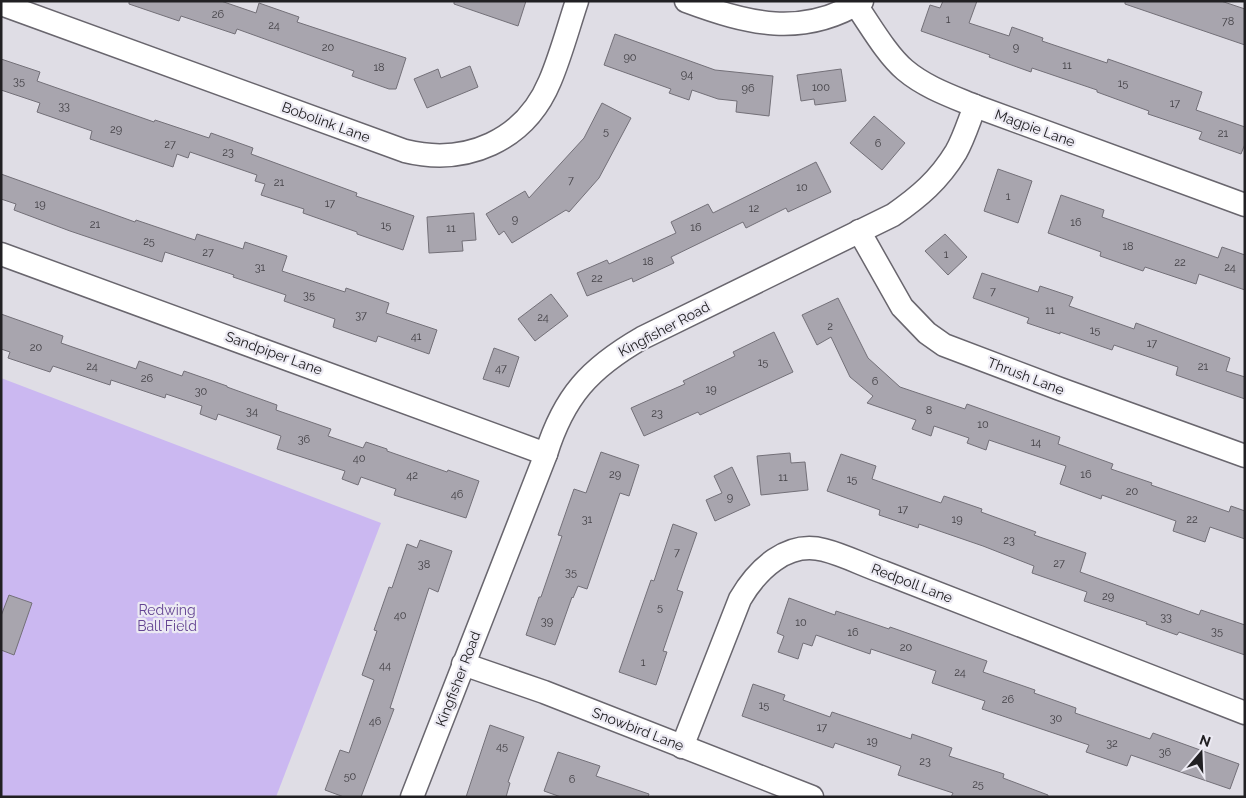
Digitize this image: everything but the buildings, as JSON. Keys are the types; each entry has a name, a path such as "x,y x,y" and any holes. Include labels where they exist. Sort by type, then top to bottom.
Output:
{"street":[{"name":"Bobolink Lane","path":"1,4 405,150 423,155 451,156 474,151 494,143 512,132 532,113 549,82 578,1"},
{"path":"686,1 764,24 814,22 859,3"},
{"name":"Magpie Lane","path":"859,3 882,44 905,70 934,89 1245,206"},
{"name":"Kingfisher Road","path":"412,797 546,454 553,430 566,405 590,375 615,354 642,338 893,215 918,198 933,183 956,151 975,106"},
{"name":"Thrush Lane","path":"858,231 902,307 927,333 944,345 1245,456"},
{"name":"Sandpiper Lane","path":"1,254 546,454"},
{"name":"Redpoll Lane","path":"682,746 740,599 747,586 772,560 803,548 823,550 874,569 1245,713"},
{"name":"Snowbird Lane","path":"463,664 544,692 812,797"}],"green space":[{"name":"Redwing Ball Field","path":"1,378 381,523 276,797 1,797"}]}
